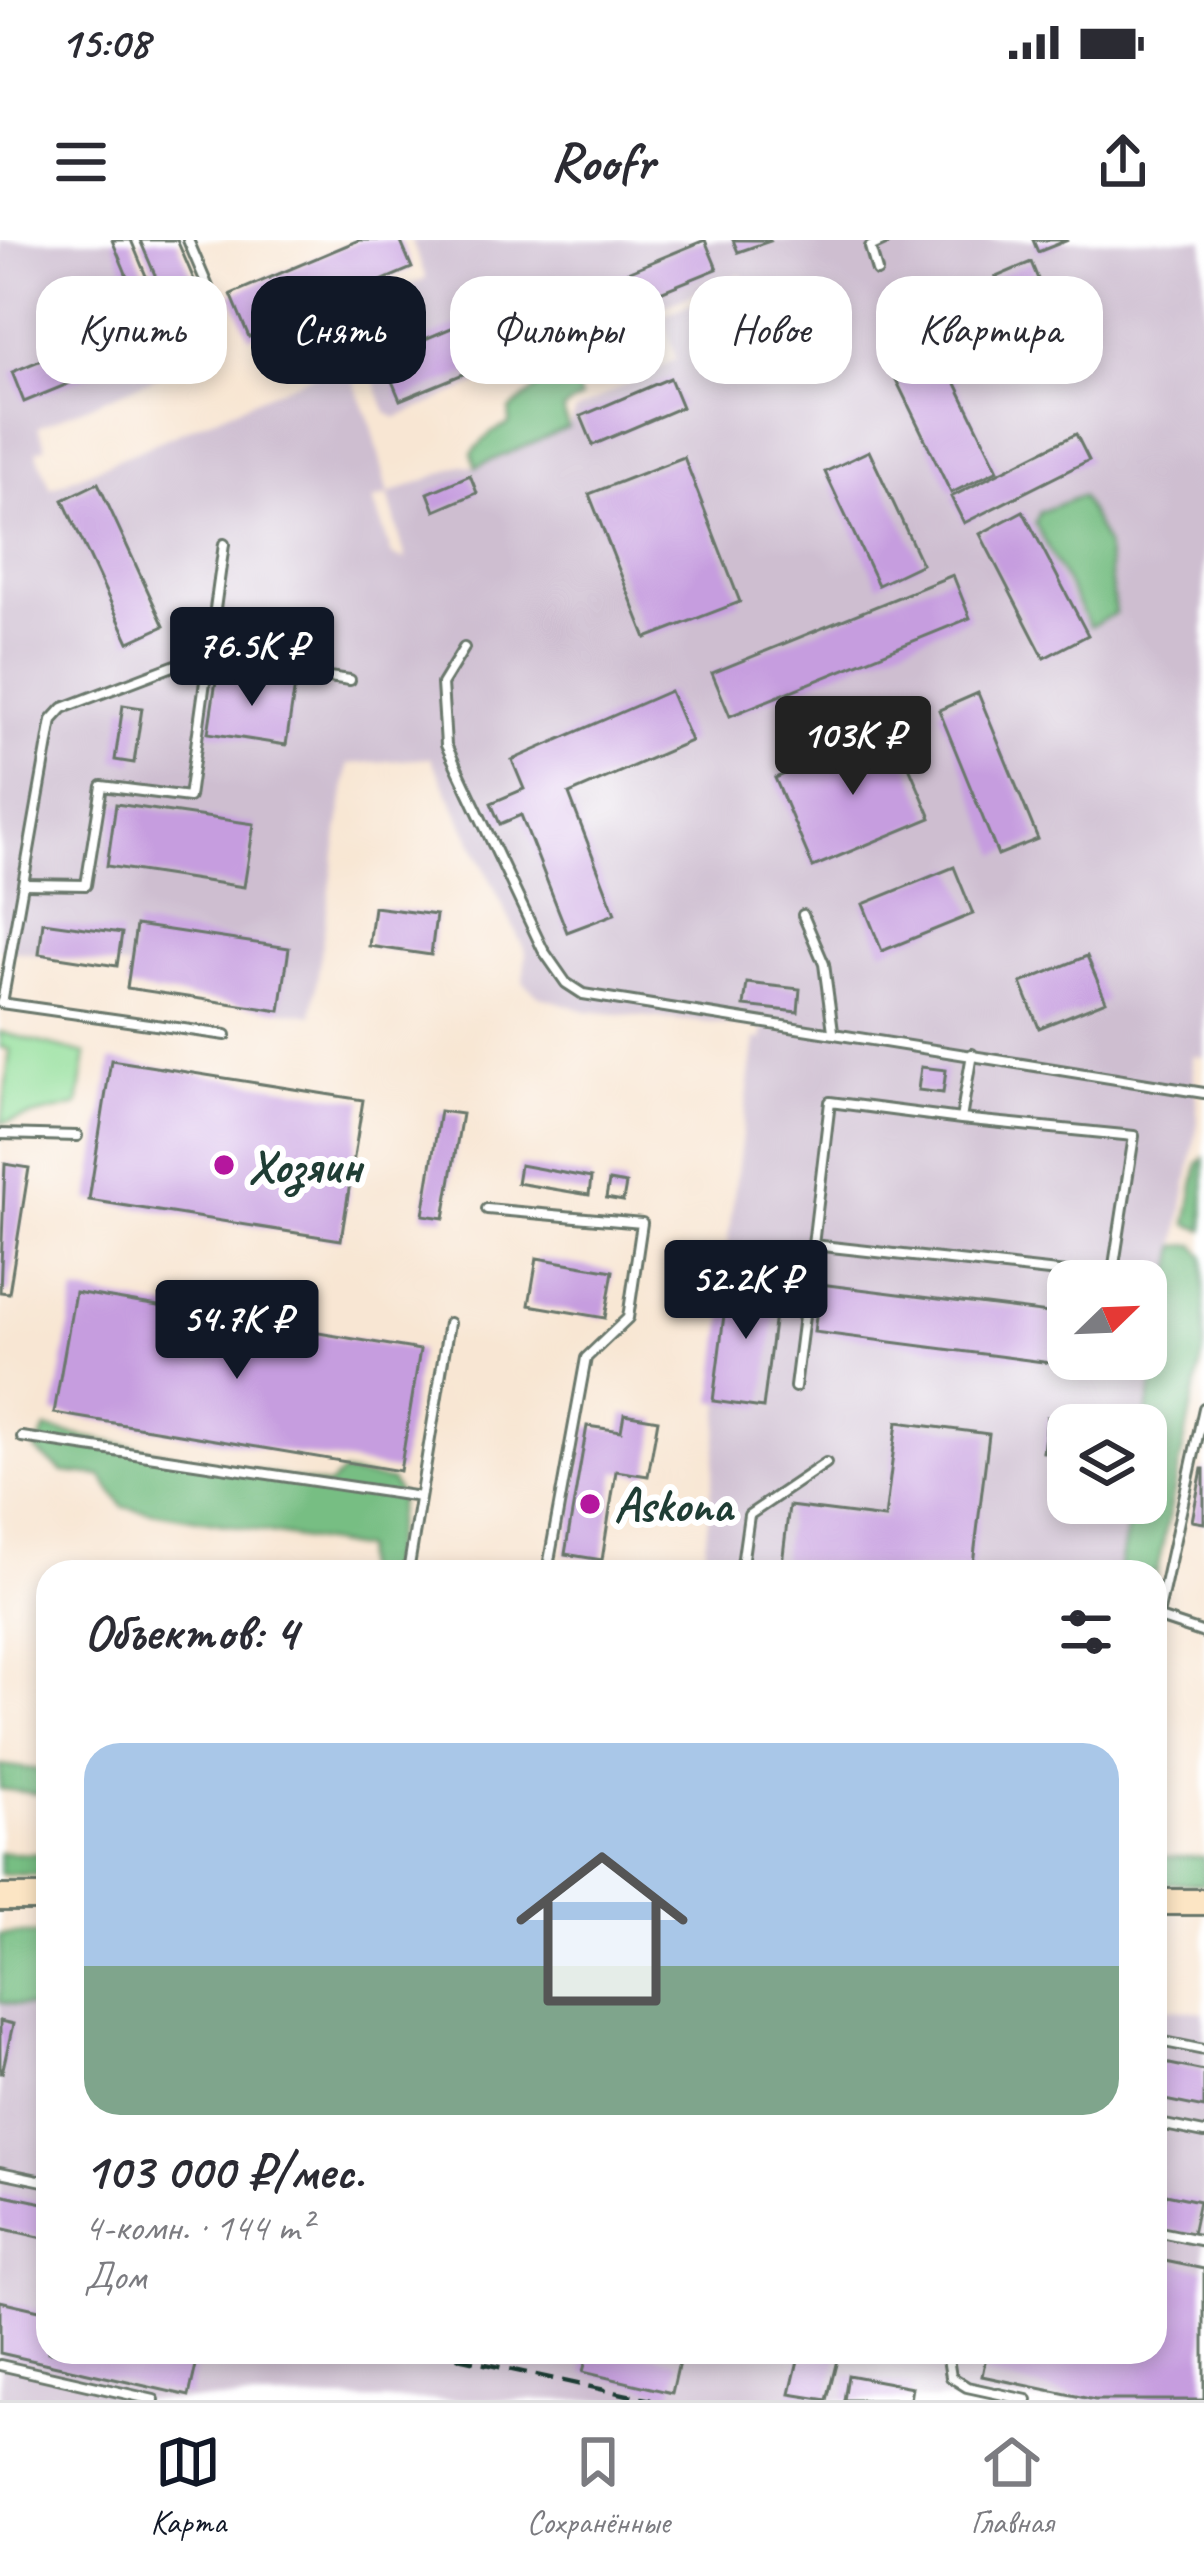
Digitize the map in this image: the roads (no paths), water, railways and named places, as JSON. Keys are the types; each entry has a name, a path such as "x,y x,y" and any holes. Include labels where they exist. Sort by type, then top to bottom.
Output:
{"main road":[{"path":"0,1898 36,1898"},
{"path":"1167,1902 1204,1902"}],"lane":[{"path":"188,240 203,276"},
{"path":"877,271 870,247 886,240"},
{"path":"25,884 86,886 102,786 190,797 224,544"},
{"path":"464,649 442,684 446,745 543,950 566,983 602,1000 833,1031 1204,1093"},
{"path":"226,1035 1,1003 52,720 63,708 182,663 208,660 350,680"},
{"path":"803,915 827,976 833,1031"},
{"path":"962,1119 972,1054"},
{"path":"794,1387 830,1102 1134,1136 1112,1278 813,1245"},
{"path":"0,1134 76,1136"},
{"path":"487,1209 642,1223 628,1318 586,1358 550,1560"},
{"path":"410,1560 449,1322"},
{"path":"1167,1577 1204,1408"},
{"path":"22,1437 420,1497"},
{"path":"743,1560 749,1515 826,1463"},
{"path":"1167,1625 1204,1633"},
{"path":"1167,2042 1204,2050"},
{"path":"1167,2125 1204,2133"},
{"path":"0,2172 36,2180"},
{"path":"1167,2233 1204,2241"},
{"path":"949,2364 951,2377 967,2387 1027,2400"},
{"path":"0,2366 154,2400"}],"railway":[{"path":"485,2364 651,2400"}],"place":[{"name":"Хозяин","path":"224,1165"},
{"name":"Askona","path":"590,1504"}]}
